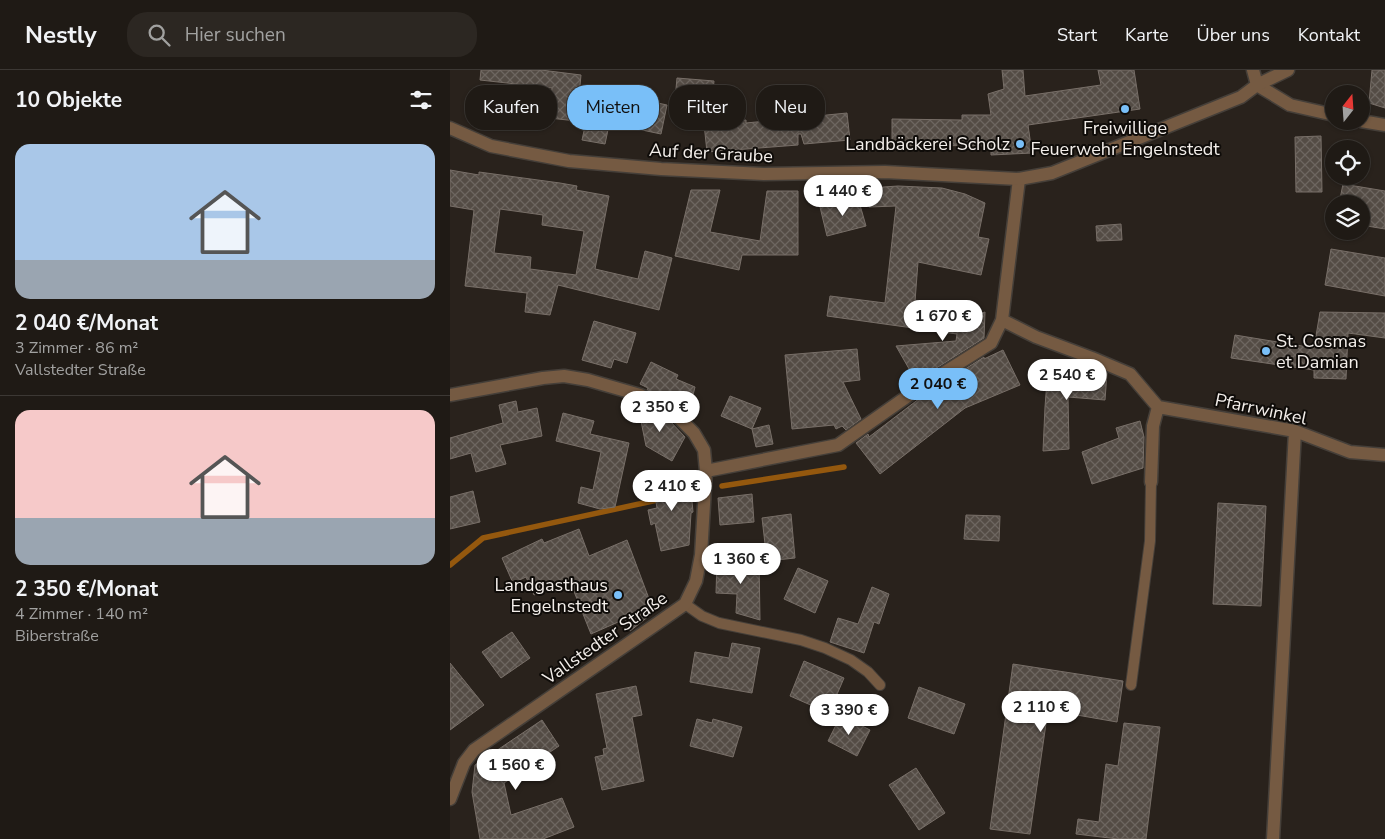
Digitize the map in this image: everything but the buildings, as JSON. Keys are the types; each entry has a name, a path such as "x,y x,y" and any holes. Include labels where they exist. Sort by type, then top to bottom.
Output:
{"street":[{"path":"1253,70 1257,85 1290,105 1325,113"},
{"name":"Auf der Graube","path":"450,128 491,146 569,161 661,169 764,174 884,172 1019,179 1052,173 1241,97 1257,85 1288,70"},
{"path":"1370,123 1385,126"},
{"path":"706,471 838,445 915,391 991,343 1002,320 1019,179"},
{"path":"1002,320 1036,337 1130,374 1158,407 1153,426 1151,482"},
{"name":"Vallstedter Straße","path":"450,395 564,376 588,380 640,395 674,413 694,433 704,450 706,471 701,555 696,582 684,604 655,626 474,750 464,763 450,799"},
{"name":"Pfarrwinkel","path":"1158,407 1295,431 1350,452 1385,455"},
{"path":"1274,839 1295,431"}],"lane":[{"path":"1131,685 1150,541 1151,482"},
{"path":"684,604 702,616 720,623 802,640 825,648 851,660 868,672 880,685"}],"waterway":[{"path":"722,486 844,467"},
{"path":"680,495 693,492"},
{"path":"450,565 483,538 662,499"}],"place":[{"name":"Freiwillige Feuerwehr Engelnstedt","path":"1125,109"},
{"name":"Landbäckerei Scholz","path":"1020,144"},
{"name":"St. Cosmas et Damian","path":"1266,351"},
{"name":"Landgasthaus Engelnstedt","path":"618,595"}]}
